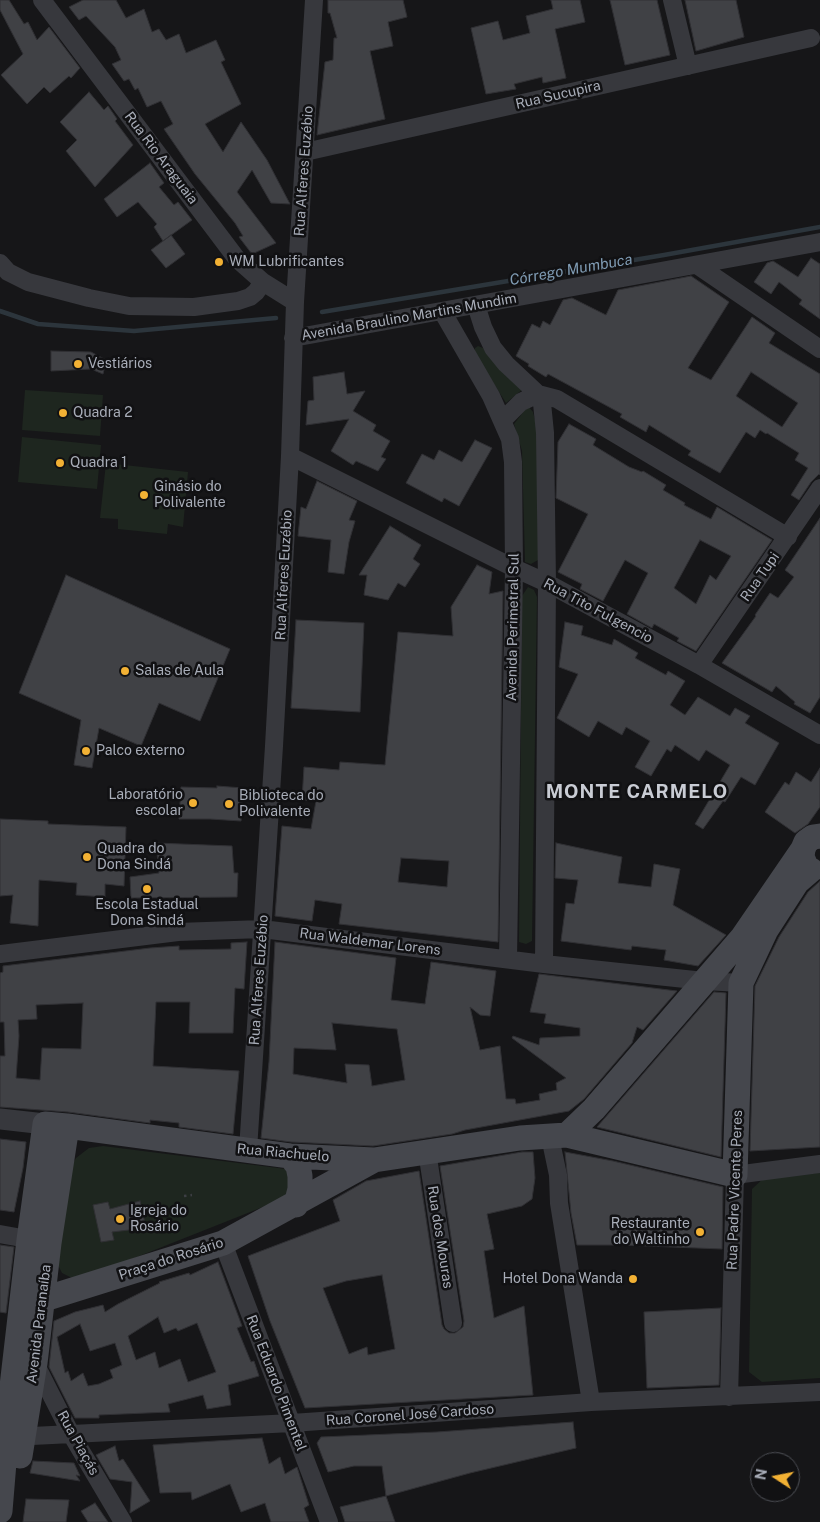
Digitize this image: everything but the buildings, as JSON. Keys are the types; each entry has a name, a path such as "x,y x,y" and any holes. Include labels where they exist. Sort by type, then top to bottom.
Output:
{"main road":[{"path":"558,1136 594,1109 742,938 815,849"},
{"path":"741,983 766,930 797,882 815,849"},
{"name":"Rua Padre Vicente Peres","path":"735,1174 741,983"},
{"name":"Rua Riachuelo","path":"56,1125 290,1156 374,1160 520,1138 558,1136 735,1174"},
{"name":"Avenida Paranaíba","path":"0,1511 56,1125"},
{"path":"290,1156 298,1166 300,1176 300,1189 296,1205"},
{"name":"Praça do Rosário","path":"31,1301 223,1243 296,1205 374,1160"},
{"name":"Avenida Paranaíba","path":"8,1522 10,1437 35,1363 31,1301"}],"street":[{"name":"Rua Rio Araguaia","path":"42,0 237,259 263,282 295,302"},
{"name":"Rua Alferes Euzébio","path":"248,1150 275,736 290,456 295,302 314,0"},
{"path":"672,0 688,66"},
{"name":"Rua Sucupira","path":"305,152 811,38"},
{"name":"Avenida Braulino Martins Mundim","path":"294,338 820,242"},
{"path":"0,263 8,272 28,282 129,306 194,307 238,301 250,297 263,282"},
{"path":"697,265 820,349"},
{"path":"476,305 483,328 493,348 506,364 538,394 542,403 545,433 547,583 544,964"},
{"name":"Avenida Perimetral Sul","path":"442,311 491,396 510,439 514,568 508,959"},
{"path":"502,421 521,402 538,394 557,399 788,538"},
{"name":"Rua Tito Fulgencio","path":"290,456 547,583 699,665 820,735"},
{"name":"Rua Tupi","path":"699,665 788,538 820,488"},
{"name":"Rua Waldemar Lorens","path":"0,954 178,932 262,929 544,964 704,981 741,983"},
{"name":"Rua Riachuelo","path":"0,1119 56,1125"},
{"path":"558,1136 559,1203 591,1402"},
{"name":"Rua dos Mouras","path":"427,1151 453,1323"},
{"path":"735,1174 820,1164"},
{"name":"Rua Padre Vicente Peres","path":"729,1397 735,1174"},
{"path":"0,1234 39,1241"},
{"name":"Rua Eduardo Pimentel","path":"223,1243 329,1522"},
{"name":"Rua Piaçás","path":"35,1363 71,1434 123,1522"},
{"name":"Rua Coronel José Cardoso","path":"10,1437 292,1423 591,1402 820,1392"}],"path":[{"path":"184,1196 192,1195"}],"shaded area":[{"path":"478,346 483,348 506,376 523,389 506,403 474,352"},
{"name":"Quadra 2","path":"25,390 103,395 100,436 22,430"},
{"path":"528,406 533,412 538,432 538,560 531,564 525,562 522,451 514,424"},
{"name":"Quadra 1","path":"22,437 101,445 97,489 18,482"},
{"name":"Ginásio do Polivalente","path":"106,463 188,472 183,527 168,524 167,534 118,529 118,519 100,518"},
{"path":"528,587 534,590 537,597 532,941 526,944 519,942 522,596"},
{"path":"103,1146 286,1169 298,1179 283,1199 94,1274 74,1279 62,1273 56,1261 70,1168 76,1158 89,1148"},
{"path":"820,1173 820,1378 762,1382 749,1372 752,1189 766,1176"}],"waterway":[{"name":"Córrego Mumbuca","path":"322,312 820,227"},
{"name":"Córrego Mumbuca","path":"0,311 38,324 134,331 276,318"}],"place":[{"name":"WM Lubrificantes","path":"219,262"},
{"name":"Vestiários","path":"78,364"},
{"name":"Quadra 2","path":"63,413"},
{"name":"Quadra 1","path":"60,463"},
{"name":"Ginásio do Polivalente","path":"144,495"},
{"name":"Salas de Aula","path":"125,671"},
{"name":"Palco externo","path":"86,751"},
{"name":"Laboratório escolar","path":"193,803"},
{"name":"Biblioteca do Polivalente","path":"229,804"},
{"name":"Quadra do Dona Sindá","path":"87,857"},
{"name":"Escola Estadual Dona Sindá","path":"147,889"},
{"name":"Igreja do Rosário","path":"120,1219"},
{"name":"Restaurante do Waltinho","path":"700,1232"},
{"name":"Hotel Dona Wanda","path":"633,1279"}],"district":[{"name":"MONTE CARMELO","path":"637,792"}]}
